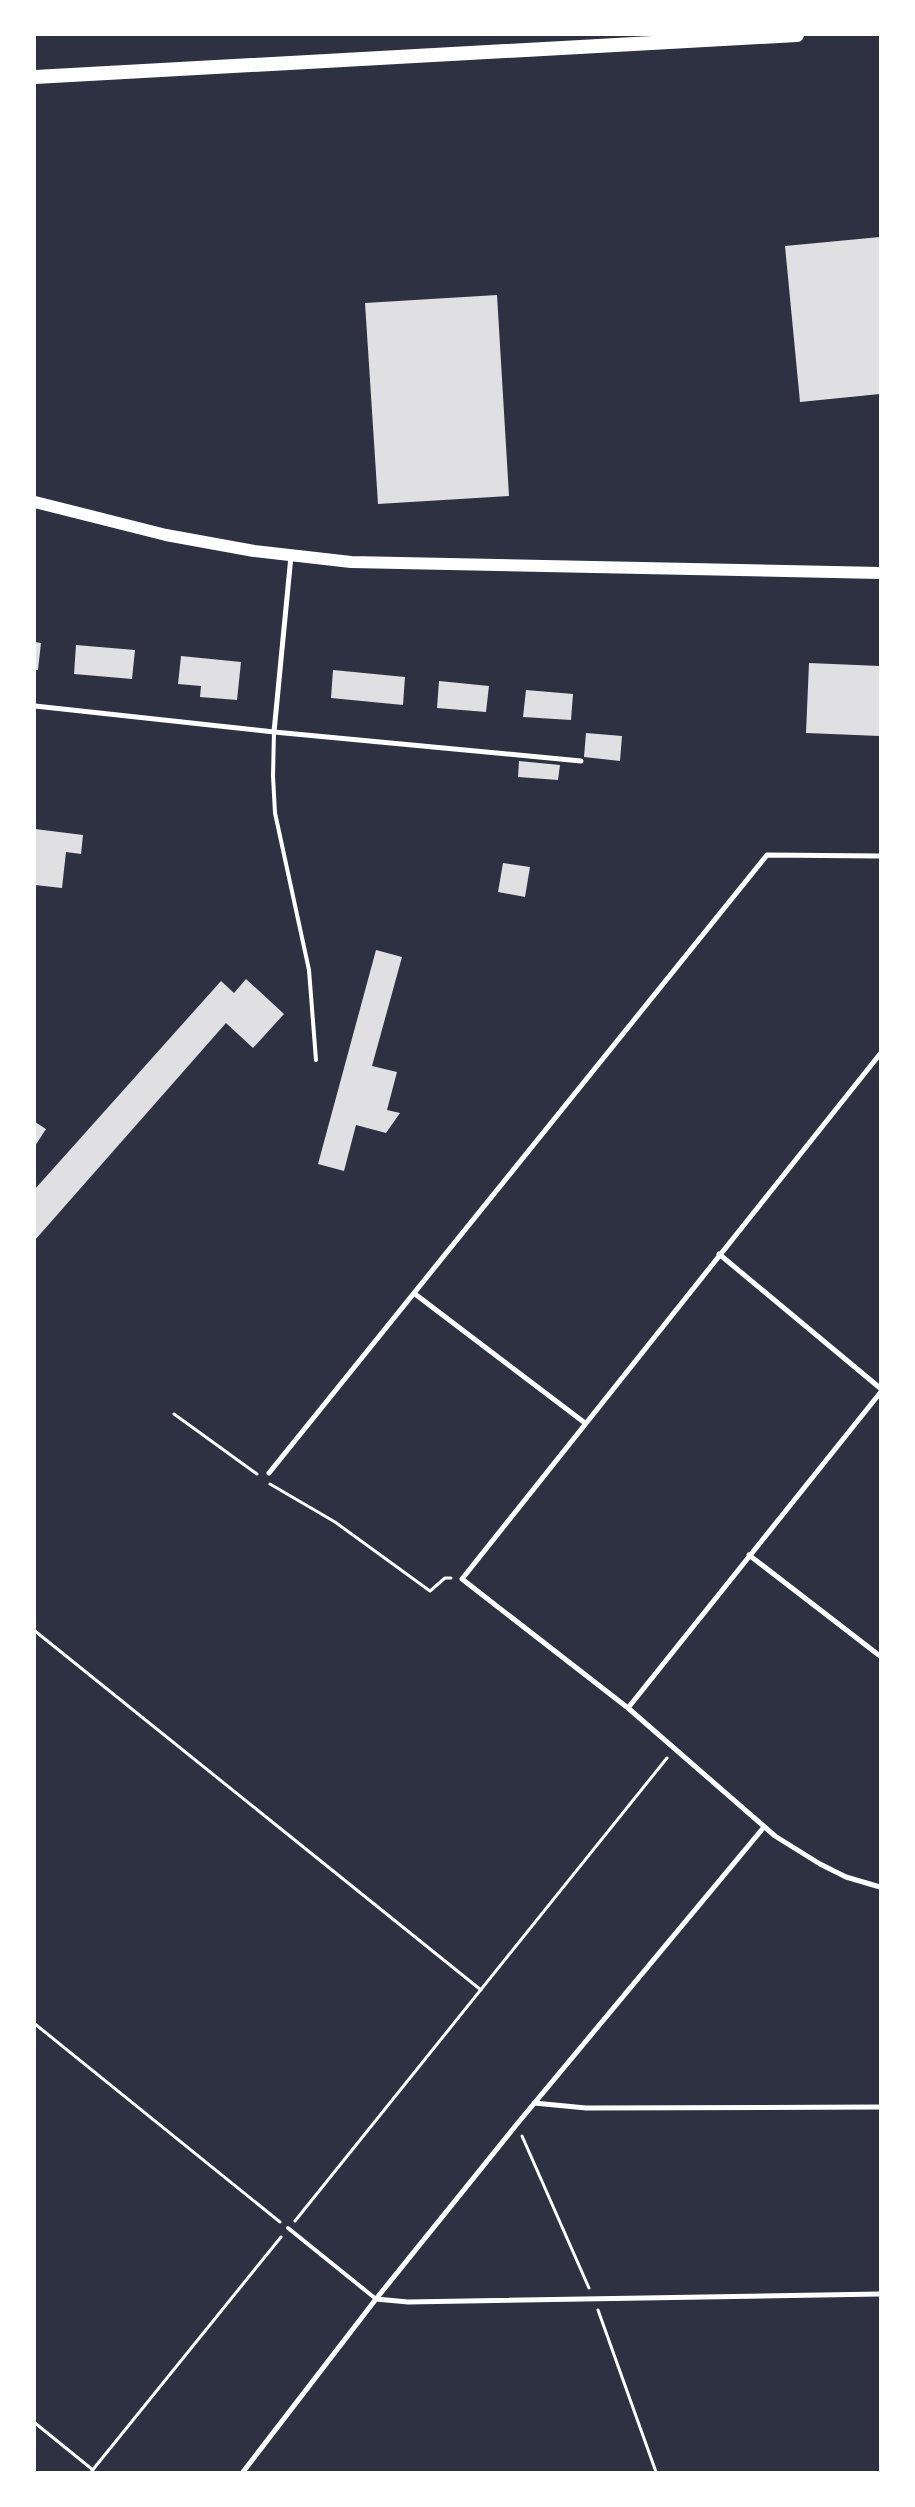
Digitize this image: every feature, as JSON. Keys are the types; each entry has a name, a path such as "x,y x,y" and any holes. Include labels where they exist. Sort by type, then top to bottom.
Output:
{"highway":[{"path":"35,77 798,35"}],"main road":[{"path":"35,502 166,535 292,556 351,562 479,566 880,572"}],"street":[{"path":"274,732 292,556"},
{"path":"35,706 274,732 580,761"},
{"path":"269,1473 768,855 880,856"},
{"path":"880,1054 462,1579 628,1708 775,1836 820,1864 846,1877 880,1887"},
{"path":"719,1254 880,1388"},
{"path":"415,1294 585,1423"},
{"path":"628,1708 880,1393"},
{"path":"749,1555 880,1656"},
{"path":"243,2472 376,2299 534,2103 764,1827"},
{"path":"534,2103 586,2108 880,2107"},
{"path":"376,2299 408,2302 880,2294"}],"lane":[{"path":"274,732 272,776 275,813 309,970 316,1060"},
{"path":"288,2228 376,2299"}],"path":[{"path":"174,1414 277,1489 335,1522 430,1590 444,1578 462,1579"},
{"path":"35,1631 481,1990"},
{"path":"35,2423 92,2471 675,1748"},
{"path":"35,2024 288,2228"}],"building":[{"path":"880,237 880,394 800,402 785,246"},
{"path":"497,295 509,496 378,504 365,303"},
{"path":"35,642 41,643 38,670 35,670"},
{"path":"76,645 135,650 132,679 74,674"},
{"path":"181,656 241,662 237,700 200,697 201,686 178,684"},
{"path":"809,663 880,666 880,736 806,733"},
{"path":"333,670 405,677 403,705 331,698"},
{"path":"439,681 489,686 486,712 437,708"},
{"path":"526,690 573,694 571,720 523,717"},
{"path":"586,733 622,736 620,761 584,757"},
{"path":"519,761 560,765 558,780 518,777"},
{"path":"35,829 83,835 81,854 66,852 62,888 35,885"},
{"path":"503,863 530,867 525,897 498,892"},
{"path":"376,950 402,957 372,1066 397,1072 387,1110 400,1113 386,1133 356,1125 344,1171 318,1164"},
{"path":"246,979 284,1014 253,1048 226,1023 35,1240 35,1189 221,981 234,993"},
{"path":"35,1122 46,1129 35,1146"}]}
